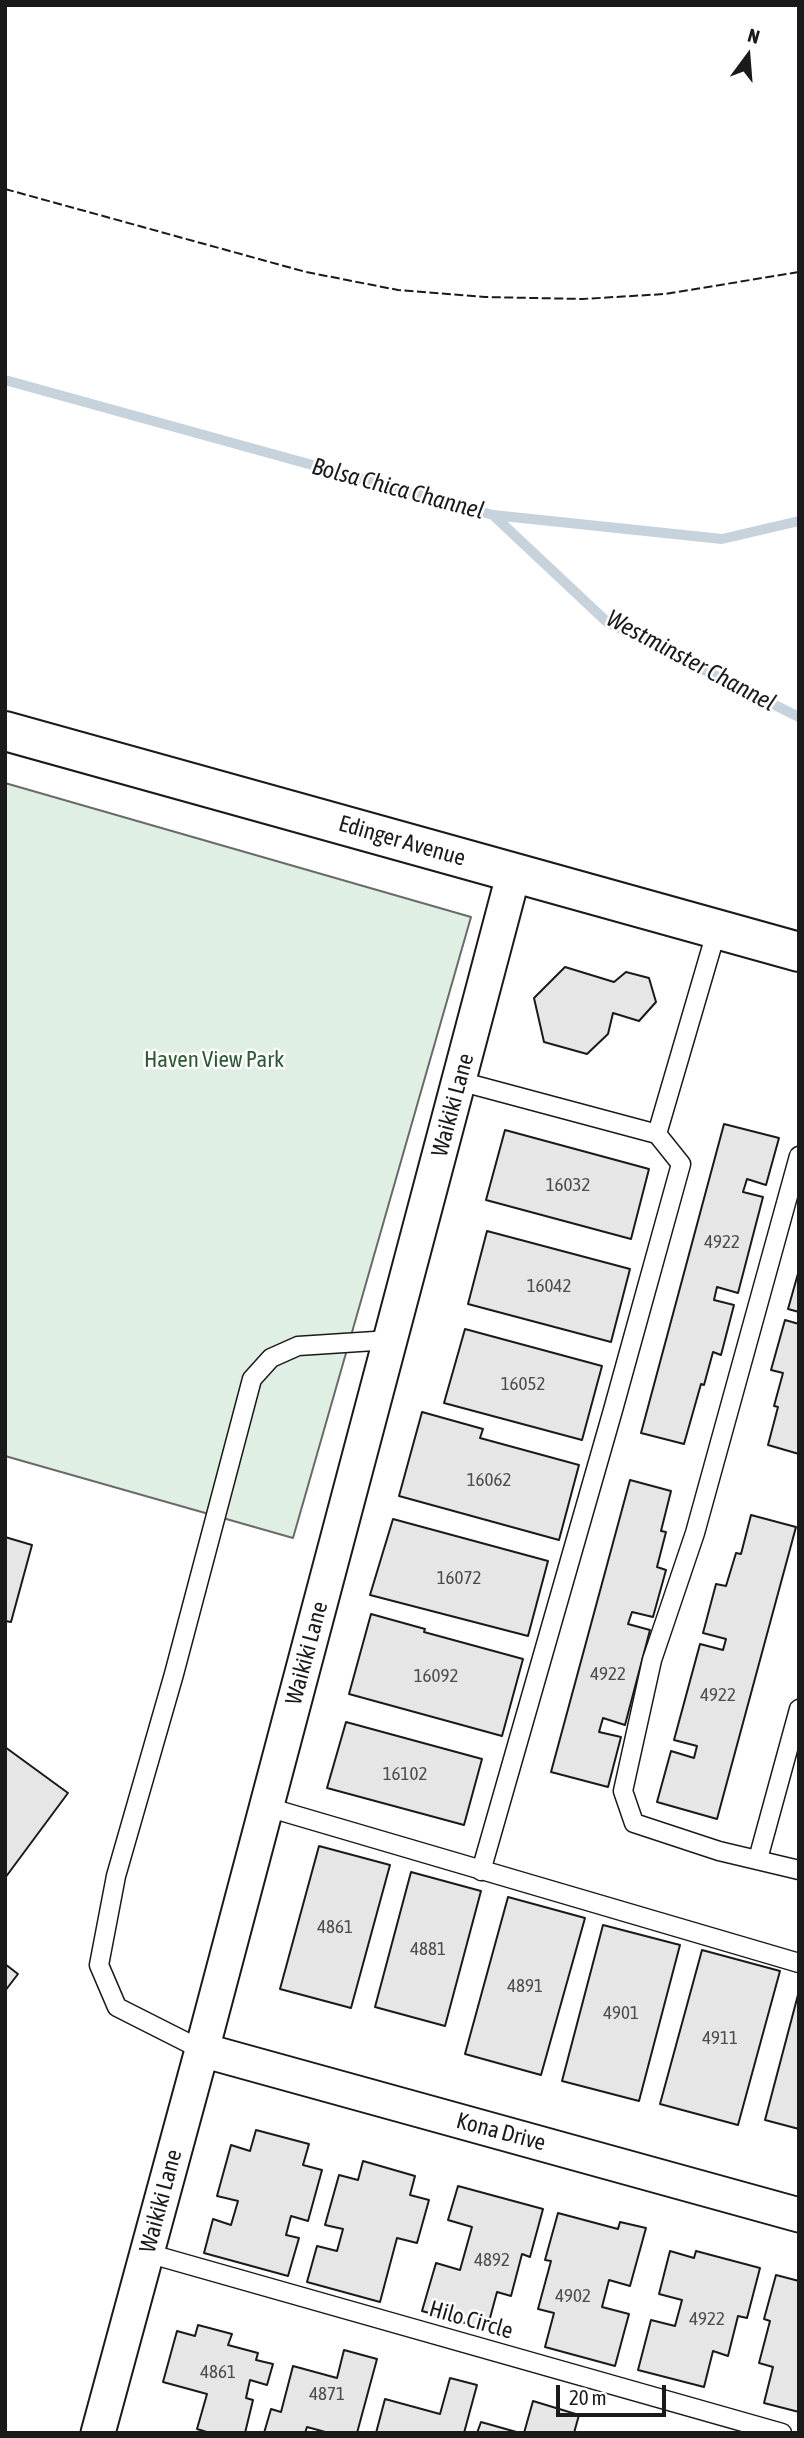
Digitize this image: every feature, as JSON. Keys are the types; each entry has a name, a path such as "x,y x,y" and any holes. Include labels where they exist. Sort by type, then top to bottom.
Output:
{"main road":[{"name":"Edinger Avenue","path":"5,731 799,951"}],"street":[{"name":"Waikiki Lane","path":"98,2433 514,873"},
{"name":"Kona Drive","path":"202,2050 799,2215"}],"lane":[{"path":"657,1134 717,929"},
{"path":"459,1081 657,1134 681,1164 595,1476 481,1871"},
{"path":"799,1156 695,1533 652,1660 623,1791 634,1823 719,1851 799,1870"},
{"path":"202,2050 117,2007 99,1965 116,1876 174,1674 252,1379 271,1358 298,1346 390,1340"},
{"path":"758,1859 799,1709"},
{"path":"267,1807 799,1963"},
{"name":"Hilo Circle","path":"147,2253 782,2433"}],"green space":[{"name":"Haven View Park","path":"5,783 471,917 293,1538 5,1456"}],"building":[{"path":"565,967 614,982 626,972 649,978 656,1002 639,1021 613,1013 608,1034 587,1054 544,1042 534,998"},
{"path":"724,1124 779,1138 766,1185 747,1179 743,1192 763,1197 738,1293 717,1287 714,1300 734,1305 721,1355 713,1352 684,1444 641,1433"},
{"path":"505,1130 649,1169 631,1239 486,1200"},
{"path":"487,1231 630,1269 611,1342 468,1304"},
{"path":"799,1270 799,1312 788,1309"},
{"path":"785,1320 799,1324 799,1454 768,1445 783,1373 771,1370"},
{"path":"465,1329 602,1366 582,1440 444,1403"},
{"path":"422,1412 483,1429 480,1438 579,1465 559,1540 399,1496"},
{"path":"630,1480 671,1491 661,1531 666,1532 657,1567 666,1570 653,1617 632,1612 628,1624 650,1630 625,1725 603,1718 599,1732 621,1737 608,1787 551,1772"},
{"path":"751,1515 796,1527 717,1819 657,1802 671,1751 694,1758 697,1746 674,1740 700,1644 723,1650 726,1639 703,1633 716,1584 726,1586 736,1553 741,1554"},
{"path":"393,1519 548,1561 528,1636 370,1595"},
{"path":"5,1537 32,1545 11,1622 5,1621"},
{"path":"371,1614 425,1629 424,1632 523,1659 502,1736 349,1694"},
{"path":"346,1722 482,1759 464,1825 327,1788"},
{"path":"5,1747 68,1793 5,1878"},
{"path":"319,1846 390,1865 351,2008 280,1989"},
{"path":"411,1872 481,1891 445,2026 375,2007"},
{"path":"508,1897 585,1918 541,2075 465,2054"},
{"path":"603,1925 680,1945 639,2101 562,2081"},
{"path":"702,1950 780,1971 738,2125 660,2104"},
{"path":"5,1964 18,1974 5,1991"},
{"path":"799,1991 799,2129 765,2120"},
{"path":"256,2130 309,2144 303,2165 322,2170 308,2221 291,2216 286,2235 299,2238 288,2276 204,2253 213,2219 231,2225 238,2201 217,2196 231,2145 250,2151"},
{"path":"363,2161 415,2176 410,2195 429,2200 417,2243 397,2238 380,2302 307,2282 317,2246 337,2251 343,2229 325,2225 339,2175 358,2180"},
{"path":"458,2186 543,2209 530,2257 522,2254 511,2296 497,2292 487,2329 422,2311 436,2263 460,2270 472,2227 448,2220"},
{"path":"558,2213 618,2229 620,2222 646,2228 630,2286 609,2280 602,2307 629,2314 615,2366 545,2347 554,2313 538,2309 551,2261 545,2260"},
{"path":"670,2251 694,2258 696,2251 760,2268 747,2318 738,2316 728,2356 713,2351 704,2387 638,2370 651,2320 675,2326 682,2300 659,2294"},
{"path":"776,2275 799,2281 799,2412 764,2403 773,2367 759,2363 770,2321 764,2319"},
{"path":"198,2325 232,2334 228,2345 258,2353 256,2360 273,2364 267,2385 250,2380 246,2398 253,2400 245,2433 210,2433 197,2429 207,2394 163,2382 177,2331 195,2336"},
{"path":"344,2350 377,2359 357,2433 329,2433 307,2427 305,2433 264,2433 271,2409 281,2412 293,2366 337,2378"},
{"path":"450,2378 477,2385 464,2433 376,2433 385,2399 440,2414"},
{"path":"533,2401 579,2415 574,2433 524,2433"},
{"path":"481,2422 520,2433 477,2433"}],"waterway":[{"name":"Bolsa Chica Channel","path":"5,380 493,515 722,539 799,521"},
{"name":"Westminster Channel","path":"493,515 607,622 799,717"}],"fence":[{"path":"5,189 306,272 398,290 485,297 582,299 665,294 799,272"}]}
